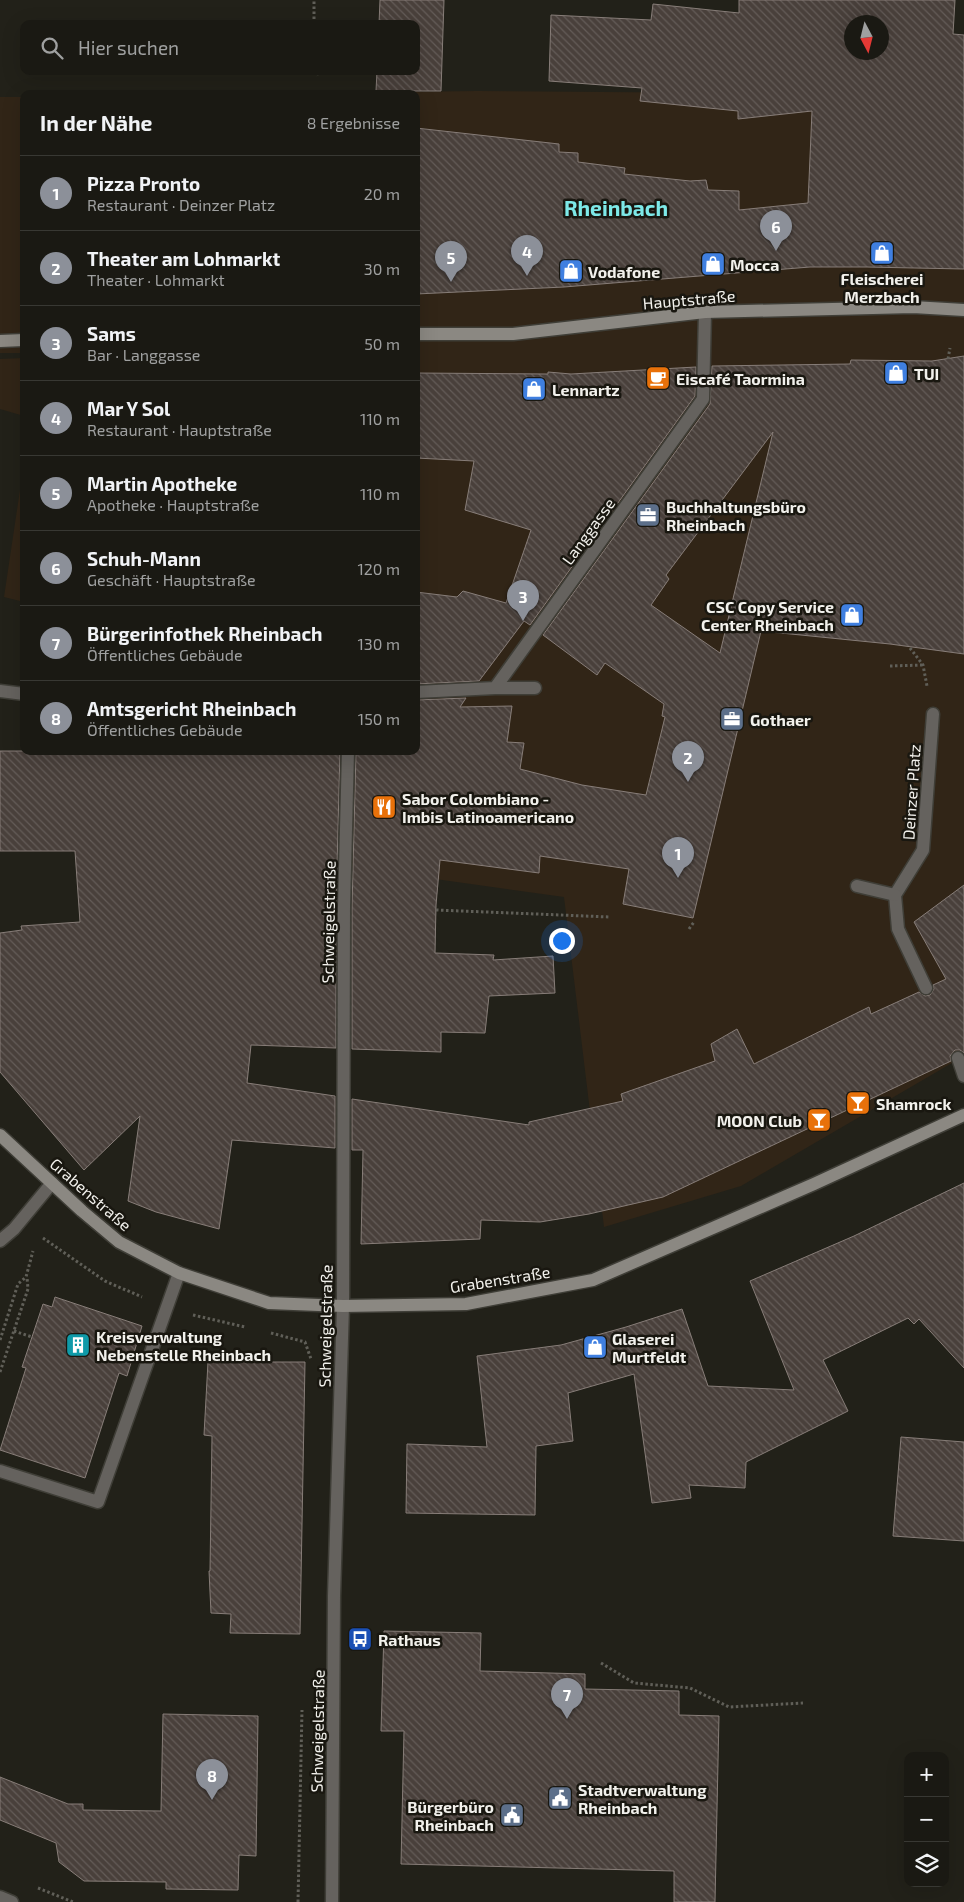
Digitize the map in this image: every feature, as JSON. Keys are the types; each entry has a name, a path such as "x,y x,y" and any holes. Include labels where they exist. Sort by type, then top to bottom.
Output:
{"main road":[{"name":"Hauptstraße","path":"420,334 513,334 705,312 913,307 964,310"},
{"path":"0,340 20,340"},
{"name":"Grabenstraße","path":"0,1135 82,1211 119,1242 179,1273 270,1303 343,1306 466,1304 594,1280 814,1184 964,1115"}],"street":[{"name":"Langgasse","path":"495,688 704,399 705,312"},
{"path":"420,692 535,688"},
{"path":"0,691 20,694"},
{"name":"Deinzer Platz","path":"895,895 923,850 932,714"},
{"name":"Schweigelstraße","path":"332,1902 334,1596 343,1306 344,907 348,755"},
{"path":"857,886 895,895 898,929 926,988"},
{"path":"958,1058 964,1076"},
{"path":"0,1241 14,1229 52,1183"},
{"path":"0,1471 98,1502 179,1273"},
{"path":"0,1897 12,1902"}],"path":[{"path":"314,0 314,20"},
{"path":"948,359 950,348"},
{"path":"890,666 923,665 910,648"},
{"path":"436,910 610,917"},
{"path":"689,928 694,922"},
{"path":"38,1241 42,1237 105,1281 167,1307 254,1330"},
{"path":"0,1372 28,1289 26,1276 34,1246"},
{"path":"0,1340 18,1284 26,1276"},
{"path":"14,1332 32,1337"},
{"path":"263,1332 305,1342 311,1358 311,1367"},
{"path":"601,1664 634,1683 690,1688 730,1708 803,1703"},
{"path":"298,1902 302,1708"}],"shaded area":[{"path":"420,92 964,95 964,1056 741,1186 604,1227 564,897 350,867 356,755 420,755"},
{"path":"0,97 20,97 20,353 0,353"},
{"path":"20,358 20,415 0,409 0,359"},
{"path":"20,490 20,601 4,597"}],"building":[{"path":"380,0 444,0 441,91 376,90 377,75 420,75 420,20 379,20"},
{"path":"739,0 955,0 953,34 964,35 964,269 810,267 564,287 420,294 420,128 559,144 559,152 578,153 578,162 625,168 624,174 690,181 706,180 708,190 739,191 739,210 808,203 812,111 738,119 738,111 640,101 642,88 549,81 551,15 651,20 653,4 739,13"},
{"path":"964,356 964,654 890,644 761,631 693,918 623,904 629,869 540,856 539,873 440,860 436,905 435,953 494,955 493,960 553,956 555,993 489,996 485,1033 441,1032 441,1052 352,1049 352,907 356,755 420,755 420,700 466,698 460,707 512,706 507,742 524,743 520,769 582,785 646,795 665,717 662,716 664,704 605,663 597,675 543,635 710,404 712,366 850,364 851,360 932,361","holes":["773,432 720,653 651,605 669,579 666,575"]},
{"path":"696,367 695,396 530,625 524,621 479,681 420,684 420,592 457,597 463,591 506,603 531,530 465,510 474,461 420,458 420,373 548,374 548,372 571,374"},
{"path":"0,751 20,751 20,755 340,755 336,907 336,1048 251,1045 247,1083 335,1096 335,1148 232,1140 219,1229 156,1212 128,1201 140,1116 84,1170 0,1072 0,933 22,930 21,926 80,922 75,851 0,851"},
{"path":"964,885 964,1053 960,1050 955,1050 950,1056 951,1061 663,1197 589,1214 540,1222 481,1220 480,1239 361,1244 363,1150 352,1150 352,1099 529,1125 529,1122 623,1101 621,1094 715,1061 711,1044 737,1029 754,1064 869,1007 871,1014 919,992 925,996 930,995 934,989 933,985 946,979 914,922"},
{"path":"964,1183 964,1368 919,1319 914,1324 908,1318 823,1360 848,1411 746,1462 745,1488 689,1485 691,1498 652,1503 634,1374 568,1393 573,1441 536,1446 535,1515 406,1513 407,1444 487,1447 477,1356 561,1345 682,1309 708,1386 794,1390 750,1281 854,1236"},
{"path":"55,1297 142,1326 127,1376 119,1373 85,1478 0,1450 26,1368 22,1367 43,1304 52,1307"},
{"path":"208,1362 305,1362 300,1634 230,1633 231,1614 211,1613 209,1571 212,1436 204,1435"},
{"path":"901,1437 964,1442 964,1541 893,1536"},
{"name":"Stadtverwaltung Rheinbach","path":"384,1631 481,1633 480,1671 585,1674 585,1689 679,1691 679,1715 719,1716 715,1902 674,1902 674,1871 401,1864 404,1731 381,1731"},
{"path":"163,1714 258,1716 256,1856 239,1855 238,1890 166,1889 166,1882 84,1881 59,1862 56,1843 0,1820 0,1777 68,1804 83,1804 83,1810 161,1811"}],"place":[{"name":"Schuh-Mann","path":"776,251"},
{"name":"Fleischerei Merzbach","path":"882,253"},
{"name":"Mocca","path":"713,264"},
{"name":"Vodafone","path":"571,271"},
{"name":"Mar Y Sol","path":"527,276"},
{"name":"Martin Apotheke","path":"451,282"},
{"name":"TUI","path":"896,373"},
{"name":"Eiscafé Taormina","path":"658,378"},
{"name":"Lennartz","path":"534,389"},
{"name":"Buchhaltungsbüro Rheinbach","path":"648,515"},
{"name":"CSC Copy Service Center Rheinbach","path":"852,615"},
{"name":"Sams","path":"523,621"},
{"name":"Gothaer","path":"732,719"},
{"name":"Theater am Lohmarkt","path":"688,782"},
{"name":"Sabor Colombiano - Imbis Latinoamericano","path":"384,807"},
{"name":"Pizza Pronto","path":"678,878"},
{"name":"Shamrock","path":"858,1103"},
{"name":"MOON Club","path":"819,1120"},
{"name":"Kreisverwaltung Nebenstelle Rheinbach","path":"78,1345"},
{"name":"Glaserei Murtfeldt","path":"595,1347"},
{"name":"Rathaus","path":"360,1639"},
{"name":"Bürgerinfothek Rheinbach","path":"567,1719"},
{"name":"Stadtverwaltung Rheinbach","path":"560,1798"},
{"name":"Amtsgericht Rheinbach","path":"212,1800"},
{"name":"Bürgerbüro Rheinbach","path":"512,1815"}],"district":[{"name":"Rheinbach","path":"616,207"}]}
